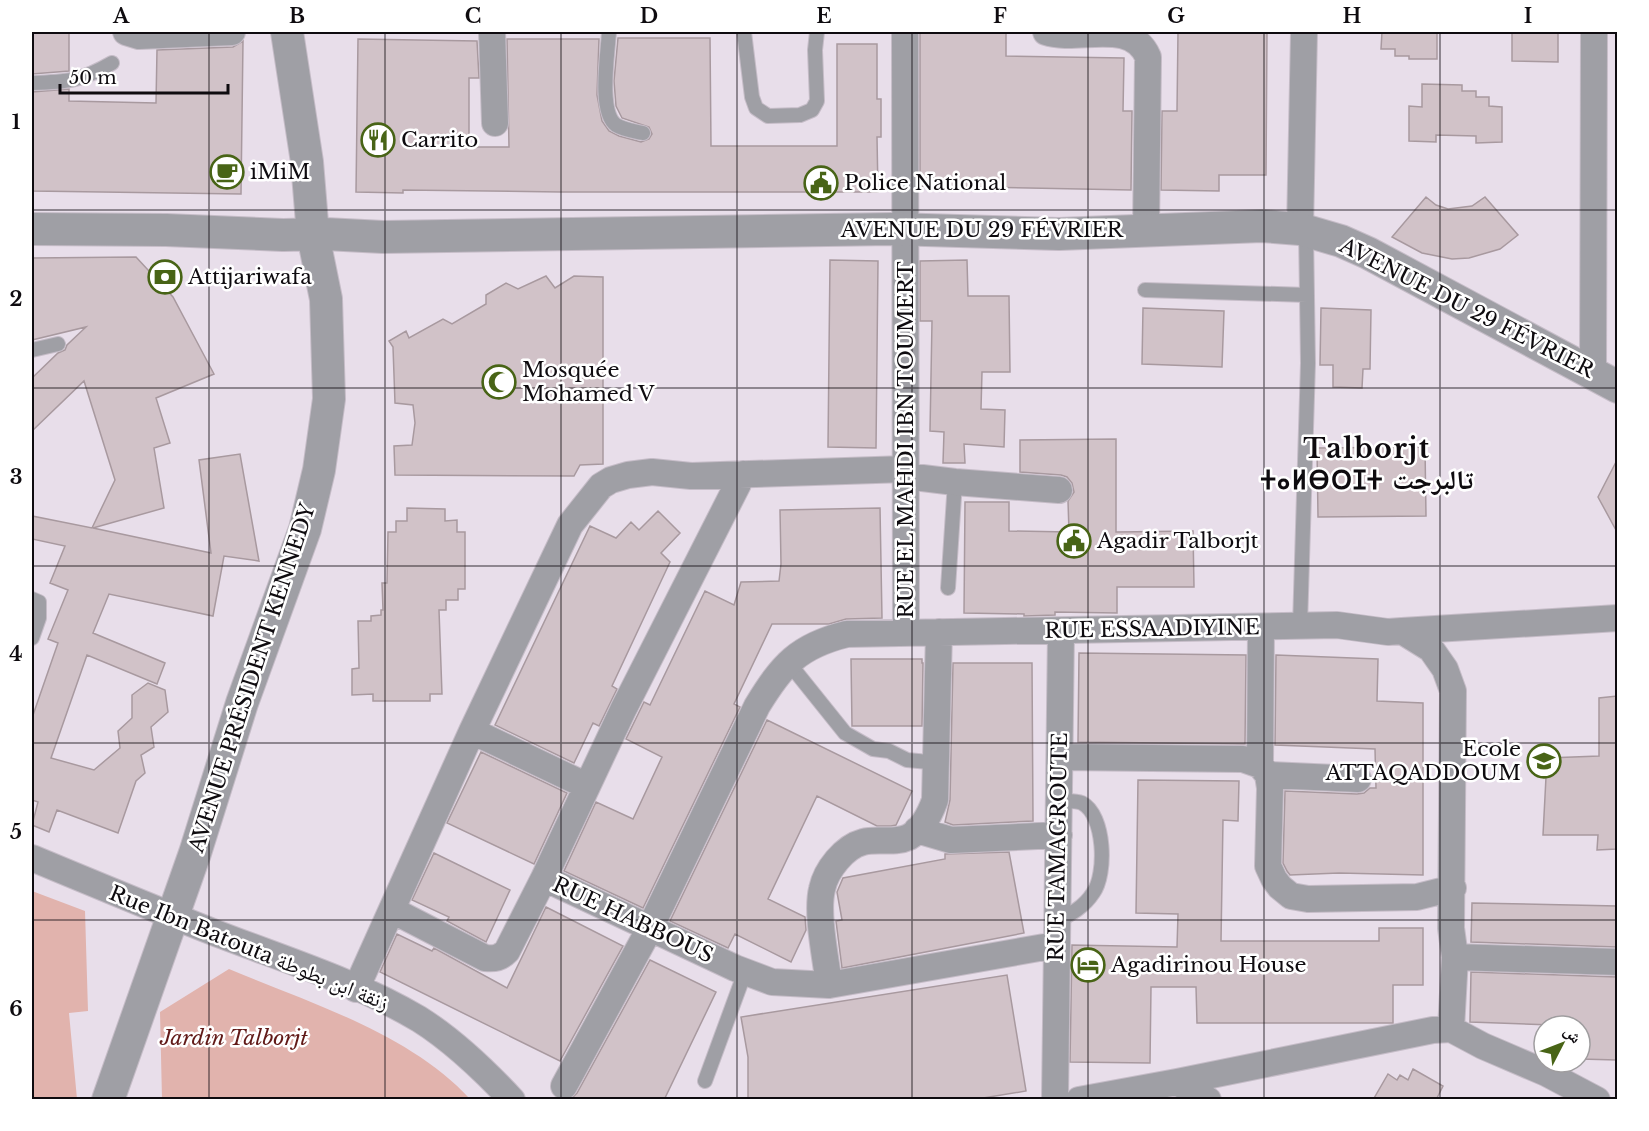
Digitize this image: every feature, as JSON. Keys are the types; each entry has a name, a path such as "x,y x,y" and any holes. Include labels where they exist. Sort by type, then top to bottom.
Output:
{"street":[{"path":"126,32 139,36 232,32"},
{"name":"AVENUE PRÉSIDENT KENNEDY","path":"108,1100 173,916 242,704 305,529 319,470 329,399 326,299 313,236 307,162 287,32"},
{"path":"492,32 495,123"},
{"name":"RUE EL MAHDI IBN TOUMERT","path":"905,32 906,633"},
{"path":"1046,32 1082,35 1119,34 1135,41 1145,51 1148,57 1146,230"},
{"path":"1303,230 1304,32"},
{"path":"1594,32 1605,380"},
{"name":"AVENUE DU 29 FÉVRIER","path":"32,229 166,230 383,237 905,229 1059,234 1262,226 1303,230 1341,241 1368,253 1605,380"},
{"path":"356,988 472,730 570,525 601,486 628,475 652,472 691,477 742,474 906,472 955,482 1059,490"},
{"name":"RUE HABBOUS","path":"742,474 587,786 544,878 745,972 772,982 829,985 1057,933"},
{"path":"1402,631 1617,618"},
{"name":"RUE ESSAADIYINE","path":"564,1086 650,928 757,706 788,662 810,647 847,634 1337,625 1388,632 1402,631 1431,649 1445,669 1453,691 1451,928 1455,957 1451,1029"},
{"path":"1261,627 1264,770 1270,788 1268,866 1280,887 1291,896 1308,899 1417,897 1453,888"},
{"name":"RUE TAMAGROUTE","path":"1055,1100 1061,631"},
{"path":"829,985 821,914 822,888 833,866 849,849 863,842 900,841 910,836 928,817 935,800 939,632"},
{"path":"472,730 587,786"},
{"path":"1060,757 1243,759 1264,770 1358,779"},
{"path":"917,830 951,840 1059,835"},
{"name":"Rue Ibn Batouta زنقة ابن بطوطة","path":"32,858 356,988 419,1020 488,1073 512,1100"},
{"path":"392,910 485,958 494,959 501,957 507,951 544,878"},
{"path":"1455,957 1617,962"},
{"path":"1079,1100 1433,1030 1451,1029 1483,1046 1546,1073 1597,1100"},
{"path":"1177,1082 1208,1100"}],"lane":[{"path":"609,32 607,112 616,125 643,134"},
{"path":"744,32 752,97 756,108 768,116 800,115 812,110 817,101 815,50 817,32"},
{"path":"32,83 76,80 112,63"},
{"path":"1300,626 1307,405 1307,295 1303,230"},
{"path":"1145,290 1307,295"},
{"path":"32,350 58,344"},
{"path":"948,588 955,482"},
{"path":"32,599 39,602 39,618 32,638"},
{"path":"788,662 845,734 873,748 889,751 907,760 929,762 936,759"},
{"path":"1057,933 1095,892 1099,880 1101,849 1098,822 1092,811 1074,801 1059,801"},
{"path":"705,1081 745,972"}],"green space":[{"path":"32,891 85,911 88,1011 69,1013 77,1099 32,1099"},
{"name":"Jardin Talborjt","path":"229,969 324,1007 389,1038 446,1076 470,1099 162,1099 160,1012"}],"building":[{"path":"32,32 69,32 69,71 32,74"},
{"path":"920,32 1006,32 1006,56 1124,58 1123,111 1132,111 1131,190 920,186"},
{"path":"1178,32 1267,32 1266,175 1219,175 1219,191 1161,190 1162,111 1177,111"},
{"path":"1382,32 1437,32 1437,59 1409,59 1409,56 1395,56 1395,49 1381,49"},
{"path":"1512,32 1558,32 1558,62 1512,61"},
{"path":"618,38 710,38 711,146 837,146 837,44 877,44 877,99 881,99 881,137 877,137 878,192 403,190 403,193 356,192 358,39 477,41 479,78 469,78 469,147 509,147 507,39 599,39 597,95 602,121 609,131 619,136 641,142 649,139 652,134 649,127 622,118 616,106 614,81"},
{"path":"243,41 241,194 32,191 32,92 69,89 69,101 156,103 157,50 233,47"},
{"path":"1422,84 1462,85 1462,91 1476,91 1476,97 1489,97 1489,106 1502,107 1502,142 1476,143 1476,136 1436,135 1436,142 1409,141 1409,106 1422,107"},
{"path":"1426,197 1436,205 1448,209 1472,206 1485,197 1518,235 1500,249 1469,258 1452,259 1422,253 1392,237"},
{"path":"136,257 173,297 214,374 156,398 170,443 154,448 164,508 93,528 211,553 199,460 240,454 259,561 224,556 213,616 109,594 93,633 165,663 157,684 87,655 51,758 94,770 120,748 118,731 132,718 132,695 148,683 165,690 168,712 151,727 154,747 141,755 145,773 136,781 118,833 57,810 49,832 32,825 38,802 32,800 32,718 58,643 48,639 68,590 50,583 65,546 32,539 32,516 92,528 115,480 84,381 32,431 32,378 58,353 65,350 67,345 86,327 32,340 32,258"},
{"path":"830,260 878,261 876,448 828,447"},
{"path":"967,260 968,296 1009,296 1010,372 982,372 981,409 1005,410 1004,447 964,444 965,463 943,463 944,432 930,431 932,321 920,321 920,261"},
{"name":"Mosquée Mohamed V","path":"546,276 555,288 574,276 603,277 603,464 580,465 574,476 395,475 394,446 412,445 415,423 413,405 395,403 393,347 389,341 406,331 409,338 443,319 452,324 486,304 486,295 506,283 518,289"},
{"path":"1143,308 1224,311 1222,367 1142,364"},
{"path":"1321,308 1371,310 1370,369 1363,369 1362,388 1333,387 1333,365 1320,365"},
{"path":"1116,439 1116,532 1193,531 1194,587 1117,587 1117,613 1055,612 1055,615 1024,616 1024,614 964,613 965,502 1009,502 1009,531 1069,532 1068,501 1074,492 1072,483 1067,477 1061,475 1020,472 1020,440"},
{"path":"1425,447 1426,516 1318,517 1317,448"},
{"path":"1617,460 1617,532 1598,497"},
{"path":"407,508 445,509 445,521 457,520 457,532 465,532 465,589 458,589 458,600 446,600 446,610 439,610 442,694 430,694 430,701 373,701 373,694 352,695 352,669 359,668 358,621 371,621 371,616 381,615 381,610 383,610 382,583 387,583 388,532 396,532 396,521 407,521"},
{"path":"880,508 882,618 846,619 829,624 772,624 734,704 740,707 643,908 564,871 596,802 633,819 662,757 626,739 644,702 650,705 705,591 734,605 741,582 779,581 780,510"},
{"path":"658,511 680,533 661,553 670,562 612,686 617,689 599,726 593,723 574,763 495,725 590,526 616,538 631,522 639,530"},
{"path":"1079,653 1246,655 1245,744 1078,742"},
{"path":"1276,655 1378,659 1377,701 1423,703 1423,875 1339,873 1290,875 1287,871 1283,863 1285,791 1357,794 1364,793 1370,788 1376,788 1375,749 1275,745"},
{"path":"851,659 922,659 922,726 852,726"},
{"path":"953,663 1032,663 1033,821 953,825 945,822 950,800"},
{"path":"1617,696 1617,849 1597,850 1598,835 1543,835 1547,758 1599,756 1599,698"},
{"path":"767,720 912,791 896,825 891,826 877,826 817,796 768,899 805,917 806,930 791,962 735,934 728,948 670,921"},
{"path":"481,752 567,793 534,864 447,823"},
{"path":"1138,780 1239,781 1238,821 1223,820 1221,941 1379,941 1379,928 1423,928 1423,985 1393,985 1393,1023 1197,1023 1196,987 1151,987 1150,1063 1070,1062 1072,945 1177,947 1178,914 1136,913"},
{"path":"1009,852 1024,933 842,968 836,921 842,920 837,892 843,878 945,859 945,854"},
{"path":"434,853 510,890 486,942 447,921 449,917 412,900"},
{"path":"1472,903 1617,906 1617,947 1471,942"},
{"path":"546,907 623,946 560,1061 380,972 397,934 432,951 434,948 507,988"},
{"path":"650,960 716,992 664,1100 570,1100 577,1093"},
{"path":"1471,972 1617,977 1617,1060 1592,1059 1592,1014 1532,1014 1532,1024 1470,1022"},
{"path":"1007,975 1026,1091 971,1100 748,1100 748,1057 741,1017"},
{"path":"1413,1069 1443,1086 1437,1098 1440,1100 1373,1100 1388,1074 1397,1080 1400,1075 1408,1080"}],"place":[{"name":"Carrito","path":"378,140"},
{"name":"iMiM","path":"227,172"},
{"name":"Police National","path":"821,183"},
{"name":"Attijariwafa","path":"165,277"},
{"name":"Mosquée Mohamed V","path":"499,382"},
{"name":"Agadir Talborjt","path":"1074,541"},
{"name":"Ecole ATTAQADDOUM","path":"1544,761"},
{"name":"Agadirinou House","path":"1088,965"}],"district":[{"name":"Talborjt ⵜⴰⵍⴱⵔⵊⵜ تالبرجت","path":"1367,464"}]}
